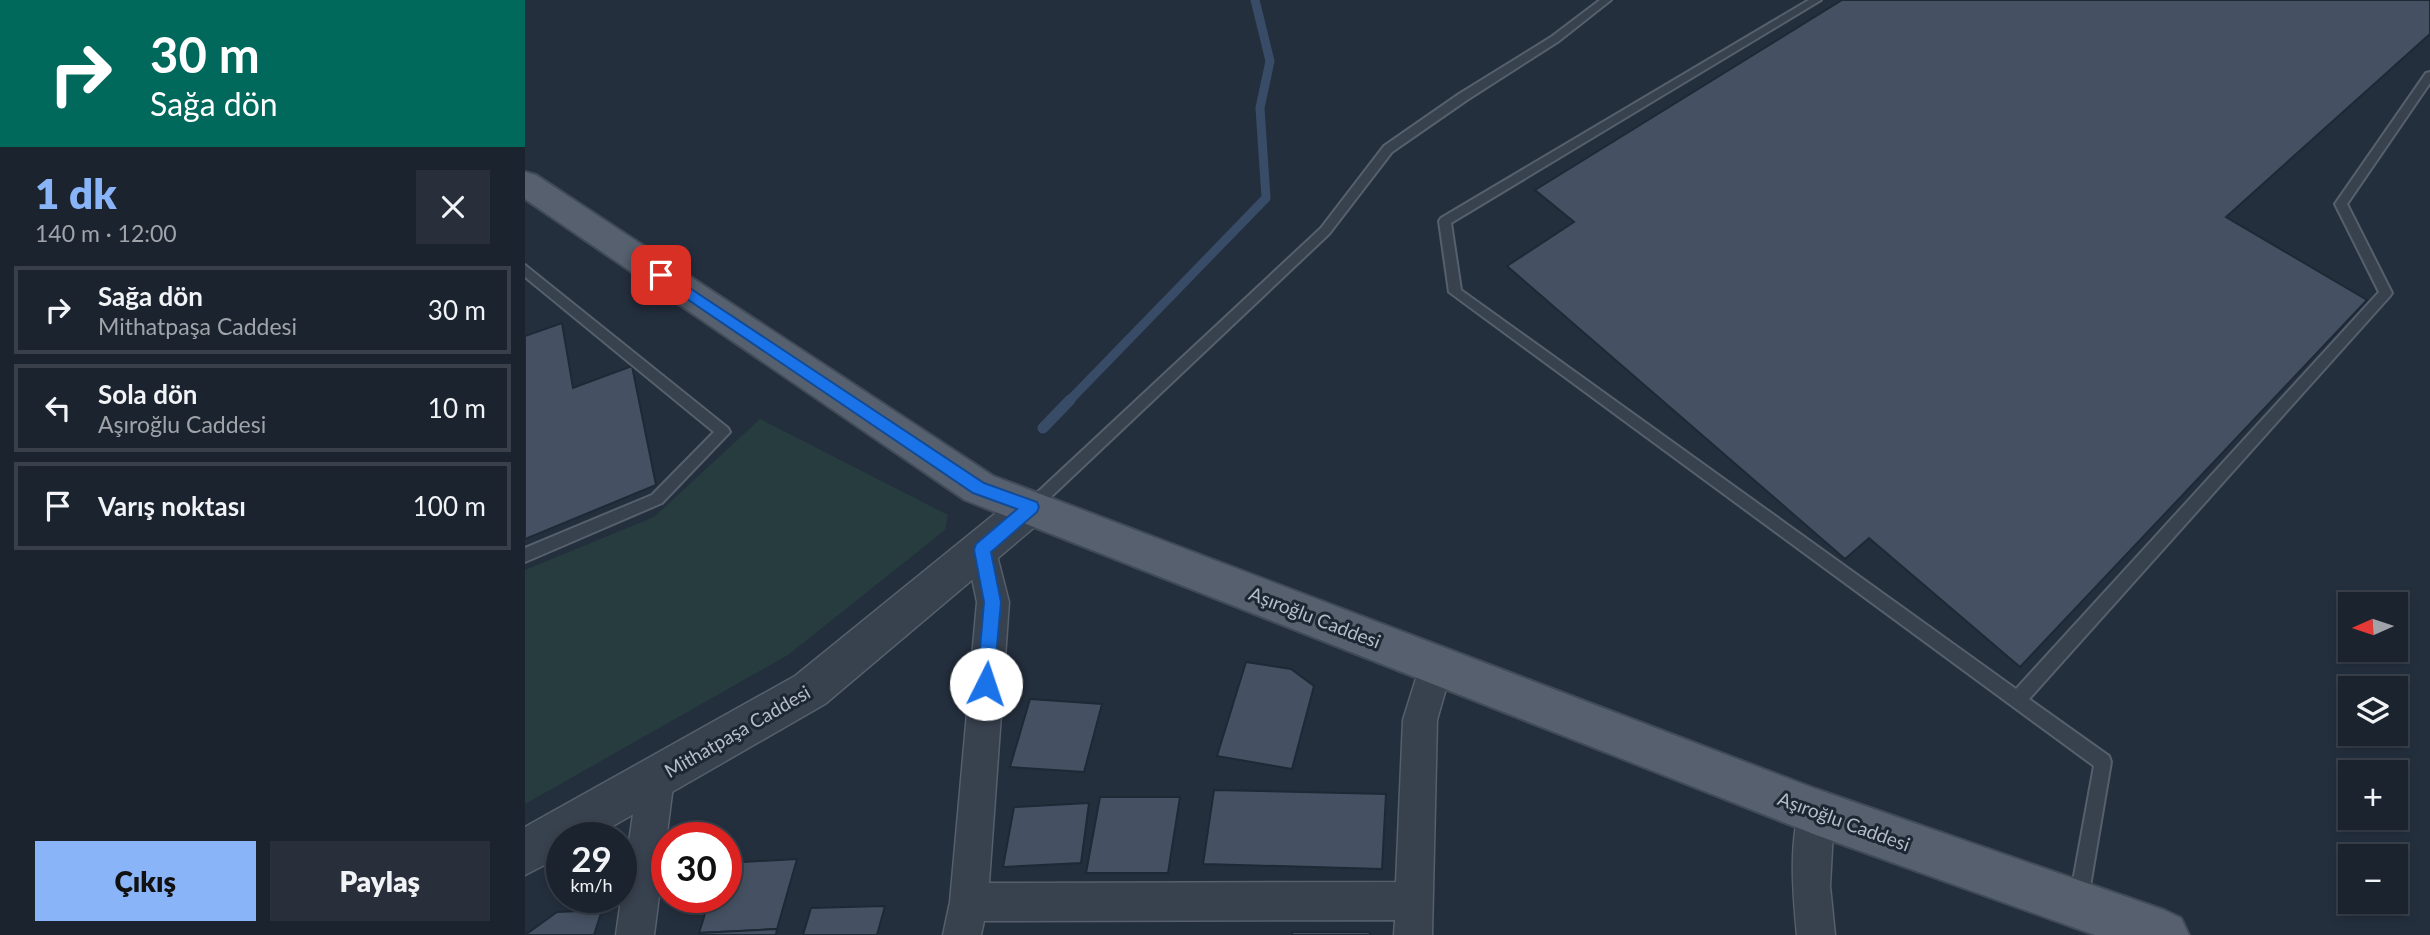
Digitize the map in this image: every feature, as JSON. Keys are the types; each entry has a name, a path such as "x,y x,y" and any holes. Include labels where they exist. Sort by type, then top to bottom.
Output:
{"main road":[{"name":"Aşıroğlu Caddesi","path":"525,183 979,488 1816,812 2164,935"}],"street":[{"name":"Mithatpaşa Caddesi","path":"525,852 810,691 1031,507"},
{"path":"982,550 993,602 965,918 1414,918 1420,720 1436,664"},
{"path":"635,935 656,778"},
{"path":"1816,812 1811,886 1816,935"}],"lane":[{"path":"1031,507 1325,231 1388,149 1462,97 1555,39 1606,0"},
{"path":"1816,0 1445,221 1455,292 2103,762 2077,906"},
{"path":"2017,700 2386,293 2341,204 2430,75"},
{"path":"525,270 723,432 657,499 525,555"}],"green space":[{"path":"760,419 948,515 945,530 788,655 525,804 525,570 654,517"}],"building":[{"path":"1842,0 2430,0 2430,34 2226,217 2367,300 2020,667 1869,538 1845,559 1507,266 1574,222 1535,190"},
{"path":"562,323 573,388 632,366 656,485 525,539 525,336"},
{"path":"1246,662 1291,669 1314,686 1292,769 1217,756"},
{"path":"1030,699 1102,704 1084,772 1010,767"},
{"path":"1214,790 1386,794 1382,869 1203,864"},
{"path":"1100,797 1180,797 1168,873 1086,873"},
{"path":"1089,803 1081,863 1003,867 1014,807"},
{"path":"797,859 777,929 699,933 705,913 742,913 742,862"},
{"path":"885,906 877,935 803,935 811,908"},
{"path":"556,913 601,913 594,935 525,935"},
{"path":"777,929 776,935 699,935 699,933"},
{"path":"1292,932 1370,932 1370,935 1292,935"}],"waterway":[{"path":"1068,402 1266,198 1260,108 1270,61 1255,0"},
{"path":"1043,428 1070,400"}],"route":[{"path":"661,275 979,488 1031,507 982,550 993,602 986,684"}]}
